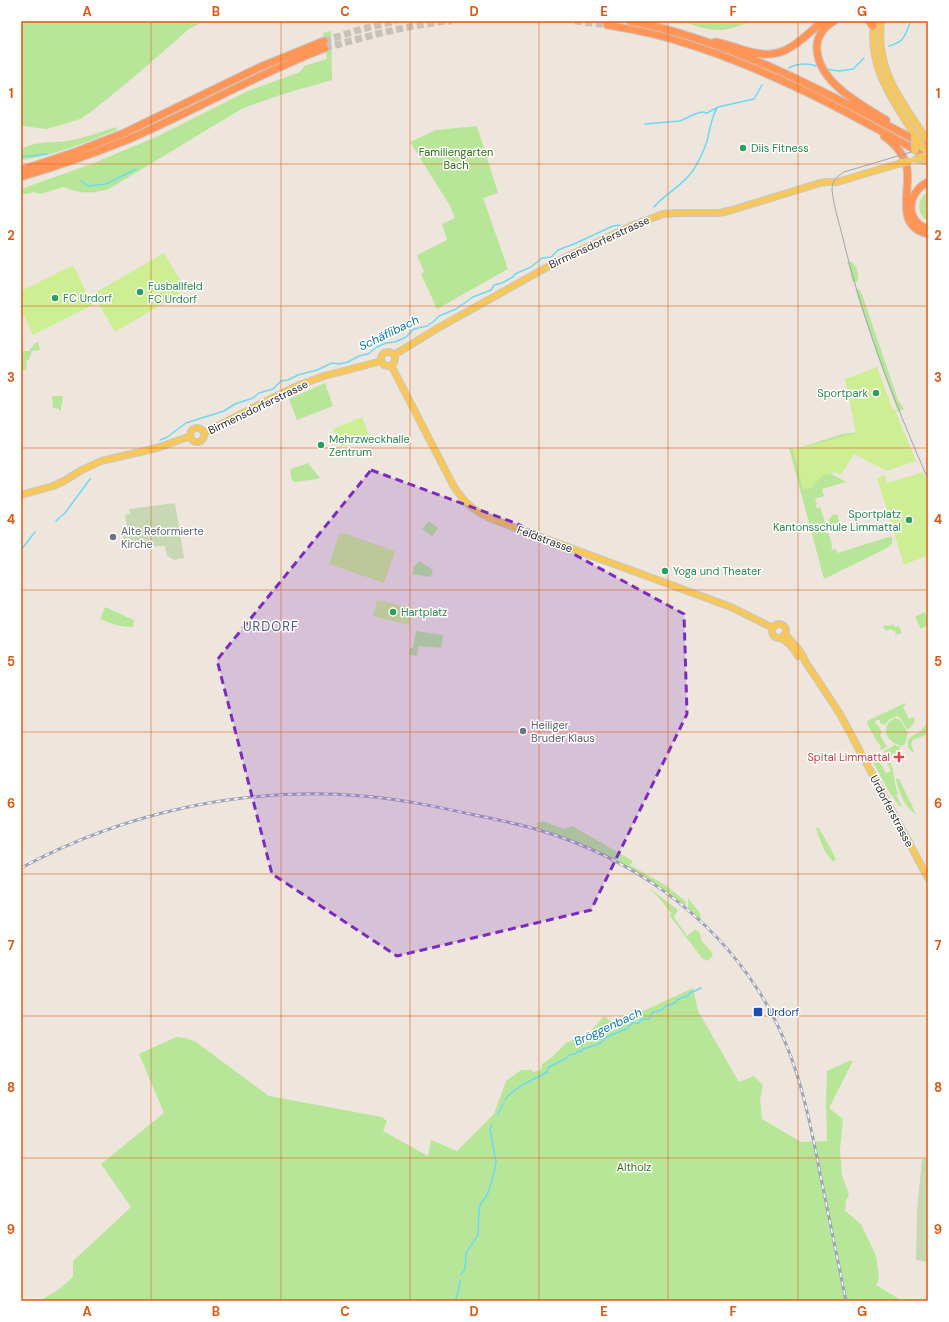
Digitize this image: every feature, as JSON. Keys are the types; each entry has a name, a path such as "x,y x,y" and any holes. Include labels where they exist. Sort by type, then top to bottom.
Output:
{"highway":[{"path":"630,21 699,39 782,72 906,134 928,147"},
{"path":"699,39 725,44 759,54 777,53 794,46 823,21"},
{"path":"834,21 823,30 818,40 818,57 824,72 834,83 855,100 906,134"},
{"path":"607,25 676,40 707,50 768,74 928,155"},
{"path":"21,170 109,139 170,111 254,69 291,53 324,44 127,140 21,177"},
{"path":"825,102 880,134 889,140 899,151 905,163 907,173 907,216 914,226 920,231 928,234"},
{"path":"928,182 916,191 912,200 911,209 917,222 921,226 928,229"}],"main road":[{"path":"881,21 881,48 887,74 900,101 926,139"},
{"path":"872,23 876,58 883,81 889,95 928,155"},
{"path":"913,160 915,150 914,134"},
{"name":"Birmensdorferstrasse","path":"204,433 299,385 324,376 382,361 381,357 385,353 389,352 394,355 438,328 574,252 615,232 656,216 672,213 725,212 820,183 837,182 928,155"},
{"name":"Birmensdorferstrasse","path":"913,160 928,161"},
{"path":"382,361 386,365 391,365 395,360 394,355"},
{"name":"Feldstrasse","path":"391,365 453,485 463,500 475,511 488,518 742,611 773,628"},
{"name":"Birmensdorferstrasse","path":"195,428 202,429 204,433 203,439 198,442 191,436 192,431 195,428"},
{"name":"Birmensdorferstrasse","path":"21,495 58,484 80,471 105,460 132,455 191,436"},
{"path":"777,625 782,625 785,629 783,636 774,636 773,628 777,625"},
{"name":"Urdorferstrasse","path":"783,636 800,658 805,661 840,714 928,878"}],"highlighted area":[{"path":"371,470 518,524 684,614 687,714 591,910 397,956 272,874 217,660"}],"green space":[{"path":"21,21 205,21 189,29 91,112 80,119 47,129 21,126"},
{"path":"681,21 752,21 733,28 711,30"},
{"path":"331,31 332,80 280,95 243,108 109,189 97,192 86,192 76,191 64,187 40,194 34,192 22,195 21,189 94,163 154,138 248,91 300,72 304,66 327,59 323,33"},
{"name":"Familiengarten Bach","path":"477,126 498,193 483,198 508,269 437,309 421,274 424,272 417,255 447,240 442,224 455,218 450,206 410,142 436,130"},
{"path":"116,127 117,130 70,148 45,156 21,160 21,149 26,146 38,143 73,140"},
{"path":"928,191 928,221 921,214 919,206 922,198"},
{"name":"Fusballfeld FC Urdorf","path":"164,253 186,290 115,332 93,294"},
{"path":"847,261 855,265 858,274 858,281 853,283"},
{"name":"FC Urdorf","path":"73,265 93,305 33,335 21,310 21,291"},
{"path":"855,289 859,289 862,294 898,400 904,409 898,412 877,354"},
{"path":"38,342 40,350 32,351 29,360 27,360 26,370 21,370 21,351 29,351 35,343"},
{"path":"877,367 893,410 895,410 916,461 887,471 854,454 841,475 835,472 821,476 812,488 803,489 793,450 856,433 845,379"},
{"path":"325,383 333,406 297,420 289,399"},
{"path":"52,396 63,396 61,410 59,411 59,409 53,408"},
{"path":"362,417 369,435 340,447 333,429"},
{"path":"869,431 855,453 828,472 846,482 822,489 824,496 815,499 817,504 815,506 817,508 820,507 831,541 831,548 833,550 836,549 837,553 892,536 892,544 887,548 824,579 789,448 796,449 842,434"},
{"path":"308,463 320,478 294,482 291,478 290,469"},
{"name":"Sportplatz Kantonsschule Limmattal","path":"923,472 928,484 928,555 904,565 877,478 885,475 887,483"},
{"path":"175,503 184,558 174,560 167,556 165,546 124,548 122,528 127,527 125,515 130,514 129,509"},
{"path":"837,514 841,527 833,527 831,526 829,520 832,515"},
{"path":"429,521 438,528 432,537 422,529"},
{"path":"488,521 584,556 605,565 489,522"},
{"path":"340,532 395,551 384,583 329,564"},
{"path":"419,561 433,570 431,577 412,574 414,567"},
{"name":"Hartplatz","path":"377,600 413,608 409,625 373,616"},
{"path":"105,607 134,620 133,627 116,625 100,619"},
{"path":"925,612 926,616 928,616 928,625 921,629 915,617"},
{"path":"893,624 895,627 898,626 901,629 901,634 897,634 896,636 896,632 890,629 887,631 883,627 885,625 889,626"},
{"path":"416,631 443,635 441,648 419,646 417,656 409,655 410,648 413,648"},
{"path":"905,703 906,705 903,707 909,719 913,717 915,721 909,729 907,729 897,716 890,719 885,725 880,723 880,720 876,720 875,724 878,725 882,733 880,735 887,747 881,750 881,747 867,721"},
{"path":"895,718 900,720 908,733 905,744 902,746 892,742 886,734 887,726"},
{"path":"928,722 928,734 913,740 911,744 914,752 912,752 908,747 908,740 921,731"},
{"path":"895,745 900,747 900,750 891,756 884,751"},
{"path":"883,755 890,763 892,768 898,794 896,795 902,806 899,806 888,790 873,762 874,756 876,756 886,773 891,771"},
{"path":"896,779 899,779 916,814 912,812 903,799"},
{"path":"543,821 564,829 572,826 633,861 630,865 667,886 686,902 686,906 650,881 615,860 578,843 537,828 537,823"},
{"path":"818,827 836,859 833,862 824,850 816,829"},
{"path":"648,887 678,910 674,917 687,936 695,929 700,933 701,940 713,954 711,958 707,961 702,958 670,916 671,913"},
{"path":"688,898 700,913 701,920 688,908"},
{"name":"Altholz","path":"693,988 698,1011 739,1082 754,1076 763,1085 760,1099 762,1119 801,1142 827,1141 827,1071 849,1061 853,1061 829,1108 843,1119 840,1150 842,1175 849,1195 846,1200 845,1211 861,1224 876,1256 879,1278 876,1285 899,1299 898,1301 40,1301 59,1289 73,1277 73,1261 131,1207 101,1164 164,1113 139,1054 176,1037 186,1038 196,1042 269,1096 382,1117 387,1121 383,1131 428,1156 431,1140 457,1151 494,1114 506,1081 521,1070 532,1070 533,1072 541,1070 542,1064 551,1058 566,1043 589,1033 604,1016 615,1024"},
{"path":"928,1158 928,1262 916,1260 917,1210 922,1159"}],"waterway":[{"name":"Schäflibach","path":"889,46 902,40 911,21"},
{"path":"826,69 839,71 853,69 864,58"},
{"path":"789,68 803,64 817,66"},
{"path":"645,124 680,121 695,114 702,112 707,113 718,107 754,99 762,85"},
{"name":"Schäflibach","path":"654,207 685,180 694,169 706,144 712,120 717,108"},
{"path":"21,157 47,154"},
{"path":"81,181 88,186 106,184 136,169"},
{"name":"Schäflibach","path":"160,440 166,438 186,423 224,411 235,404 253,398 259,393 273,389 281,381 317,370 332,363 339,364 348,362 359,356 368,354 377,347 386,343 395,342 406,337 414,329 427,326 439,316 456,309 473,297 491,290 494,285 502,283 513,277 515,274 531,267 542,258 551,257 558,250 613,226 620,225"},
{"name":"Schäflibach","path":"56,521 65,513 90,479"},
{"name":"Schäflibach","path":"21,550 35,532"},
{"name":"Bröggenbach","path":"505,1100 518,1088 547,1072 549,1067 567,1058 569,1055 575,1054 578,1051 581,1052 583,1049 599,1044 607,1037 628,1028 632,1023 639,1023 642,1019 649,1019 653,1012 662,1010 666,1006 675,1003 678,999 688,996 690,993 701,988"},
{"name":"Bröggenbach","path":"498,1114 503,1104"},
{"name":"Bröggenbach","path":"461,1275 465,1269 466,1253 478,1235 479,1207 488,1193 494,1173 496,1162 490,1129 492,1125"},
{"name":"Bröggenbach","path":"455,1301 460,1280"}],"tunnel":[{"path":"324,41 362,29 396,21"},
{"path":"325,48 404,28 452,21"},
{"path":"575,21 607,25"}],"tram line":[{"path":"928,147 844,172 835,179 832,190 853,277 871,336 928,479"}],"railway":[{"path":"21,868 61,848 102,832 144,818 187,807 274,795 319,794 391,799 501,820 542,831 574,842 606,856 664,891 716,936 738,962 758,990 771,1012 791,1057 805,1104 846,1301"}],"place":[{"name":"Diis Fitness","path":"743,148"},
{"name":"Fusballfeld FC Urdorf","path":"140,292"},
{"name":"FC Urdorf","path":"55,298"},
{"name":"Sportpark","path":"876,393"},
{"name":"Mehrzweckhalle Zentrum","path":"321,445"},
{"name":"Sportplatz Kantonsschule Limmattal","path":"909,520"},
{"name":"Alte Reformierte Kirche","path":"113,537"},
{"name":"Yoga und Theater","path":"665,571"},
{"name":"Hartplatz","path":"393,612"},
{"name":"Heiliger Bruder Klaus","path":"523,731"},
{"name":"Spital Limmattal","path":"899,757"},
{"name":"Urdorf","path":"758,1012"}],"district":[{"name":"URDORF","path":"271,626"}]}
